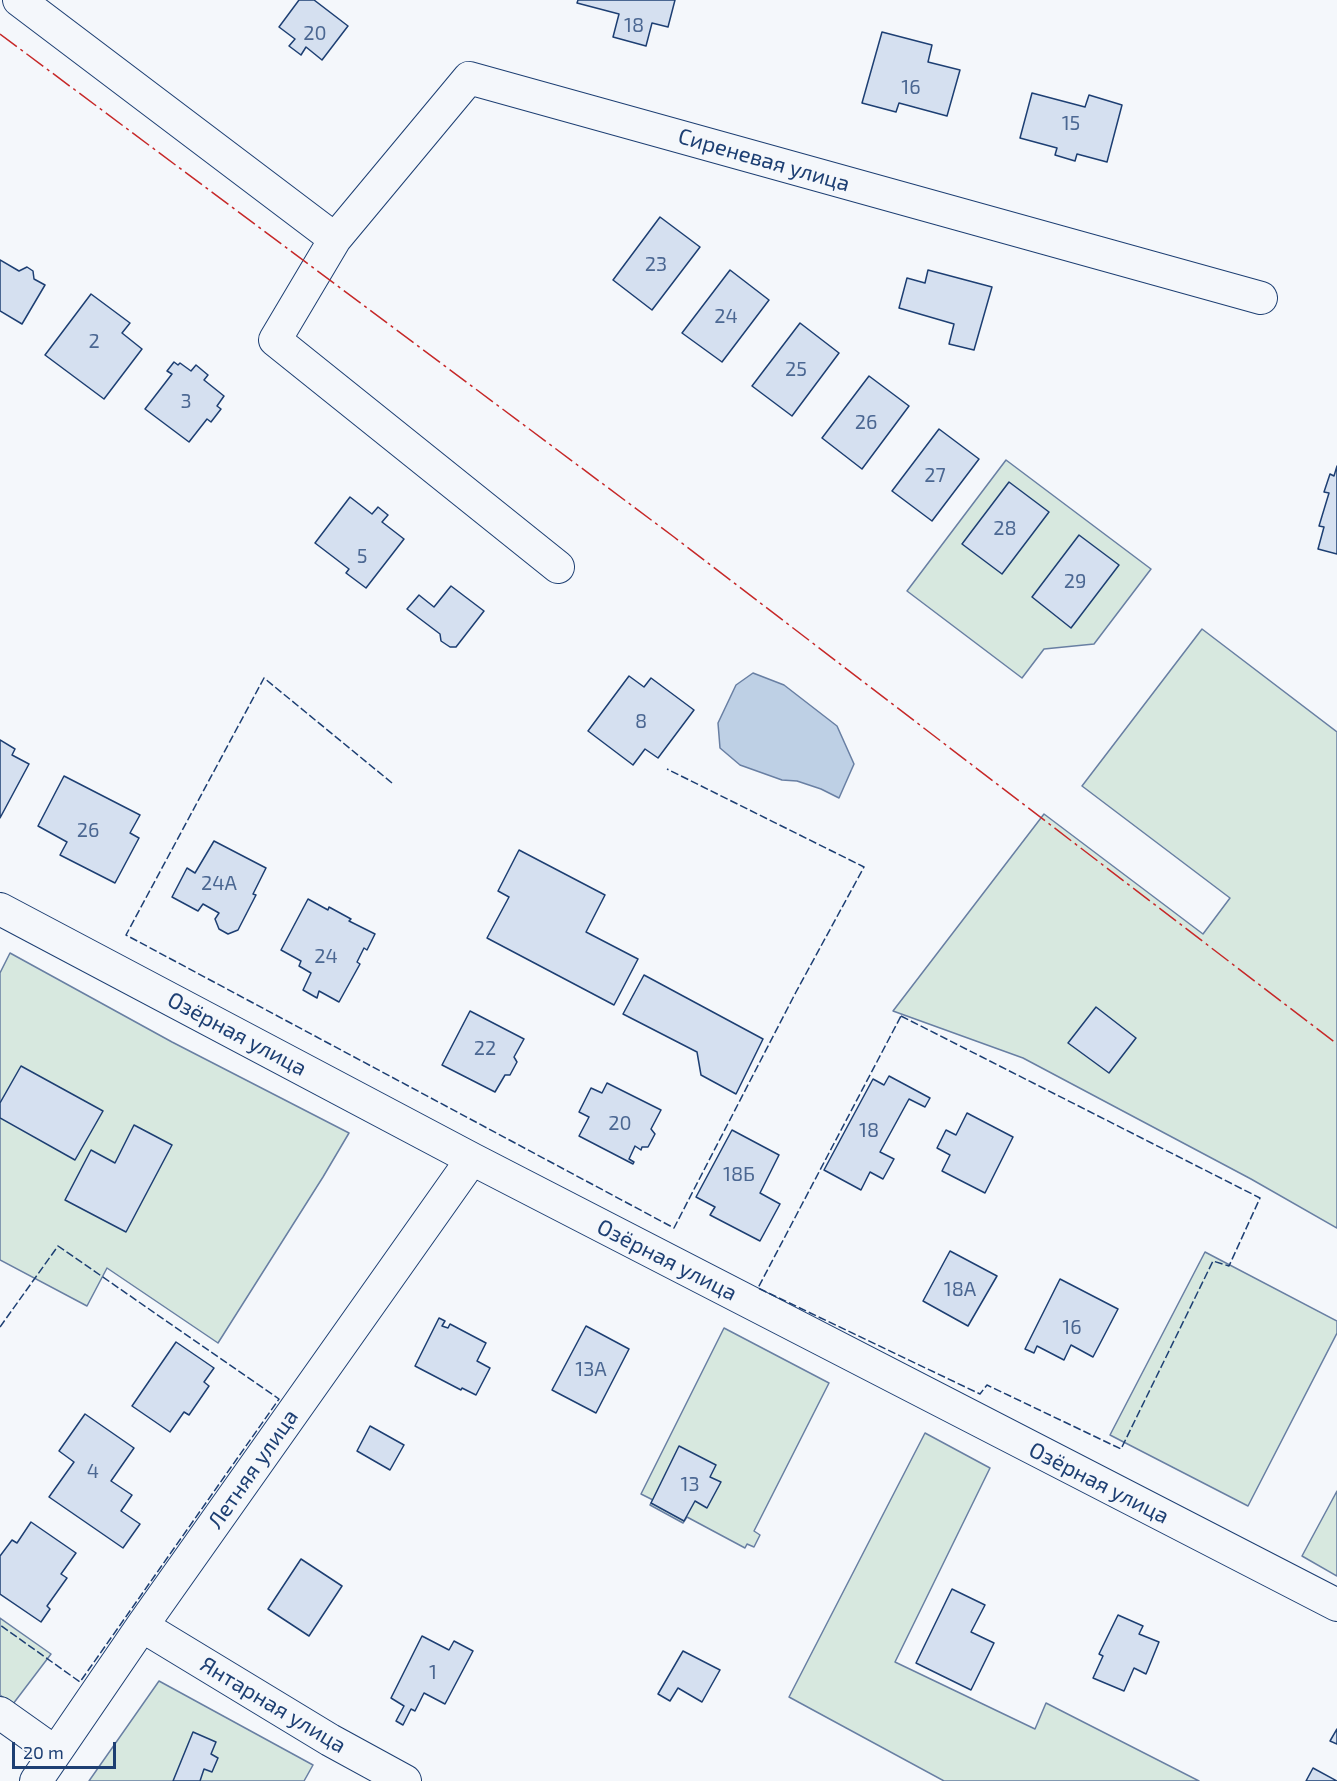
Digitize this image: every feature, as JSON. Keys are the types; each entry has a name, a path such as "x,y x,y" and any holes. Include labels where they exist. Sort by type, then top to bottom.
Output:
{"street":[{"path":"19,0 335,239 275,340 558,567"},
{"name":"Сиреневая улица","path":"335,239 469,78 1261,298"},
{"name":"Озёрная улица","path":"0,909 472,1159 1337,1605"},
{"name":"Летняя улица","path":"36,1781 142,1626 472,1159"},
{"name":"Янтарная улица","path":"142,1626 330,1740 405,1781"},
{"path":"0,1713 55,1752"}],"shaded area":[{"path":"1006,460 1151,569 1094,644 1044,649 1022,678 907,591"},
{"path":"1202,629 1337,732 1337,1228 1251,1179 1023,1058 893,1011 1044,814 1203,934 1230,898 1082,786"},
{"path":"10,953 172,1042 349,1133 218,1343 107,1268 87,1306 0,1260 0,973"},
{"path":"1205,1252 1337,1321 1337,1333 1248,1506 1110,1435"},
{"path":"724,1328 829,1383 754,1531 760,1535 754,1547 747,1544 745,1548 687,1517 683,1523 650,1505 653,1500 641,1494"},
{"path":"925,1433 990,1468 895,1662 1035,1729 1046,1703 1199,1781 944,1781 789,1697"},
{"path":"1337,1491 1337,1576 1302,1556"},
{"path":"0,1618 51,1654 13,1704 0,1695"},
{"path":"159,1681 313,1765 304,1781 89,1781"}],"water":[{"path":"753,673 784,685 837,726 854,764 839,798 797,781 782,780 740,765 720,748 718,723 736,685"}],"building":[{"path":"299,0 314,0 348,26 322,60 306,47 301,55 289,46 295,39 279,27"},
{"path":"578,0 675,0 668,27 652,23 646,46 613,37 619,14 577,3"},
{"path":"882,32 932,45 928,62 960,70 947,116 899,103 896,112 862,103"},
{"path":"1032,93 1085,107 1089,95 1122,105 1107,162 1077,154 1075,161 1055,155 1057,148 1020,138"},
{"path":"660,217 700,247 652,310 613,280"},
{"path":"0,260 19,271 27,267 33,271 34,279 45,285 22,324 0,311"},
{"path":"730,270 769,300 722,362 682,333"},
{"path":"928,270 992,287 974,350 949,344 954,324 899,308 907,278 925,283"},
{"path":"91,294 130,323 122,333 142,349 104,399 45,355"},
{"path":"800,323 839,353 792,416 752,386"},
{"path":"174,362 178,365 180,363 191,371 196,365 208,375 204,380 224,396 217,406 221,409 211,422 207,419 189,442 145,409 172,374 167,371"},
{"path":"869,376 909,406 862,469 822,438"},
{"path":"939,429 979,459 932,521 892,491"},
{"path":"1337,466 1337,554 1318,549 1324,527 1319,526 1329,493 1324,492 1330,474 1334,476"},
{"path":"1009,482 1049,512 1002,574 962,544"},
{"path":"350,497 372,514 378,507 388,515 382,522 404,539 366,588 346,573 349,569 315,543"},
{"path":"1079,535 1119,565 1071,628 1032,597"},
{"path":"451,586 484,611 456,647 450,647 441,641 440,634 407,609 419,595 434,607"},
{"path":"629,676 644,687 651,678 694,710 658,758 645,749 633,765 588,731"},
{"path":"0,740 15,749 12,755 29,764 0,818"},
{"path":"64,776 140,815 130,833 139,838 115,883 60,855 67,842 38,826"},
{"path":"214,841 266,868 253,894 256,895 238,930 228,934 219,929 215,919 219,913 203,904 198,911 172,897 187,868 195,873"},
{"path":"519,850 605,895 586,932 638,959 614,1005 487,938 509,897 498,891"},
{"path":"308,899 328,910 329,907 351,919 349,921 375,934 367,950 364,948 357,962 360,964 339,1002 319,991 317,998 303,990 311,973 299,966 301,961 281,950"},
{"path":"644,975 763,1039 736,1094 701,1075 697,1052 623,1014"},
{"path":"1096,1007 1136,1038 1109,1073 1068,1043"},
{"path":"470,1011 524,1039 514,1057 517,1062 510,1075 505,1075 495,1092 442,1065"},
{"path":"21,1066 103,1111 75,1160 0,1118 0,1103"},
{"path":"889,1076 930,1098 925,1107 909,1099 880,1152 894,1159 883,1179 870,1172 861,1190 824,1170 873,1079 884,1085"},
{"path":"607,1083 661,1110 651,1129 655,1134 648,1147 642,1147 641,1150 635,1146 629,1159 634,1162 633,1164 579,1136 589,1117 579,1112 591,1088 602,1093"},
{"path":"967,1113 1013,1137 985,1193 942,1171 950,1155 937,1148 946,1130 956,1135"},
{"path":"134,1125 172,1145 126,1232 65,1200 91,1150 115,1163"},
{"path":"732,1130 779,1155 760,1193 780,1204 760,1241 710,1215 715,1207 696,1197"},
{"path":"950,1251 997,1276 968,1326 923,1301"},
{"path":"1060,1279 1118,1309 1093,1357 1071,1345 1064,1360 1037,1346 1034,1353 1025,1349"},
{"path":"439,1318 445,1321 442,1326 448,1328 450,1324 486,1343 477,1361 490,1368 476,1395 462,1388 461,1390 415,1366"},
{"path":"586,1326 629,1349 596,1413 552,1390"},
{"path":"176,1342 214,1368 204,1382 209,1386 189,1415 184,1412 170,1432 132,1406"},
{"path":"85,1414 134,1448 111,1481 132,1495 121,1511 140,1524 123,1548 49,1497 74,1462 59,1451"},
{"path":"370,1426 404,1445 390,1470 357,1451"},
{"path":"679,1446 716,1465 710,1477 721,1482 707,1508 695,1501 684,1521 651,1503"},
{"path":"31,1522 76,1553 61,1574 67,1578 47,1606 50,1609 41,1622 0,1594 0,1556 12,1540 17,1543"},
{"path":"301,1559 342,1586 309,1636 268,1609"},
{"path":"952,1589 985,1605 971,1632 994,1643 971,1690 916,1663"},
{"path":"1118,1615 1143,1626 1139,1634 1159,1642 1146,1674 1134,1668 1124,1691 1093,1678 1103,1656 1099,1654"},
{"path":"422,1636 449,1650 454,1641 473,1651 445,1704 424,1693 415,1711 411,1709 403,1725 396,1721 404,1706 391,1698"},
{"path":"683,1651 720,1670 702,1702 678,1688 670,1701 658,1694"},
{"path":"1337,1729 1337,1744 1330,1741"},
{"path":"193,1732 216,1742 211,1754 218,1758 212,1772 204,1769 200,1781 173,1781"},
{"path":"1313,1768 1337,1781 1306,1781"}],"fence":[{"path":"392,783 264,678 126,935 674,1228 796,992 864,867 667,769"},
{"path":"901,1016 1260,1198 1229,1266 1213,1261 1121,1449 987,1385 980,1394 758,1288 901,1016"},
{"path":"0,1327 58,1246 279,1399 80,1682 0,1625"}],"power":[{"path":"0,34 674,537 1337,1044"}]}
